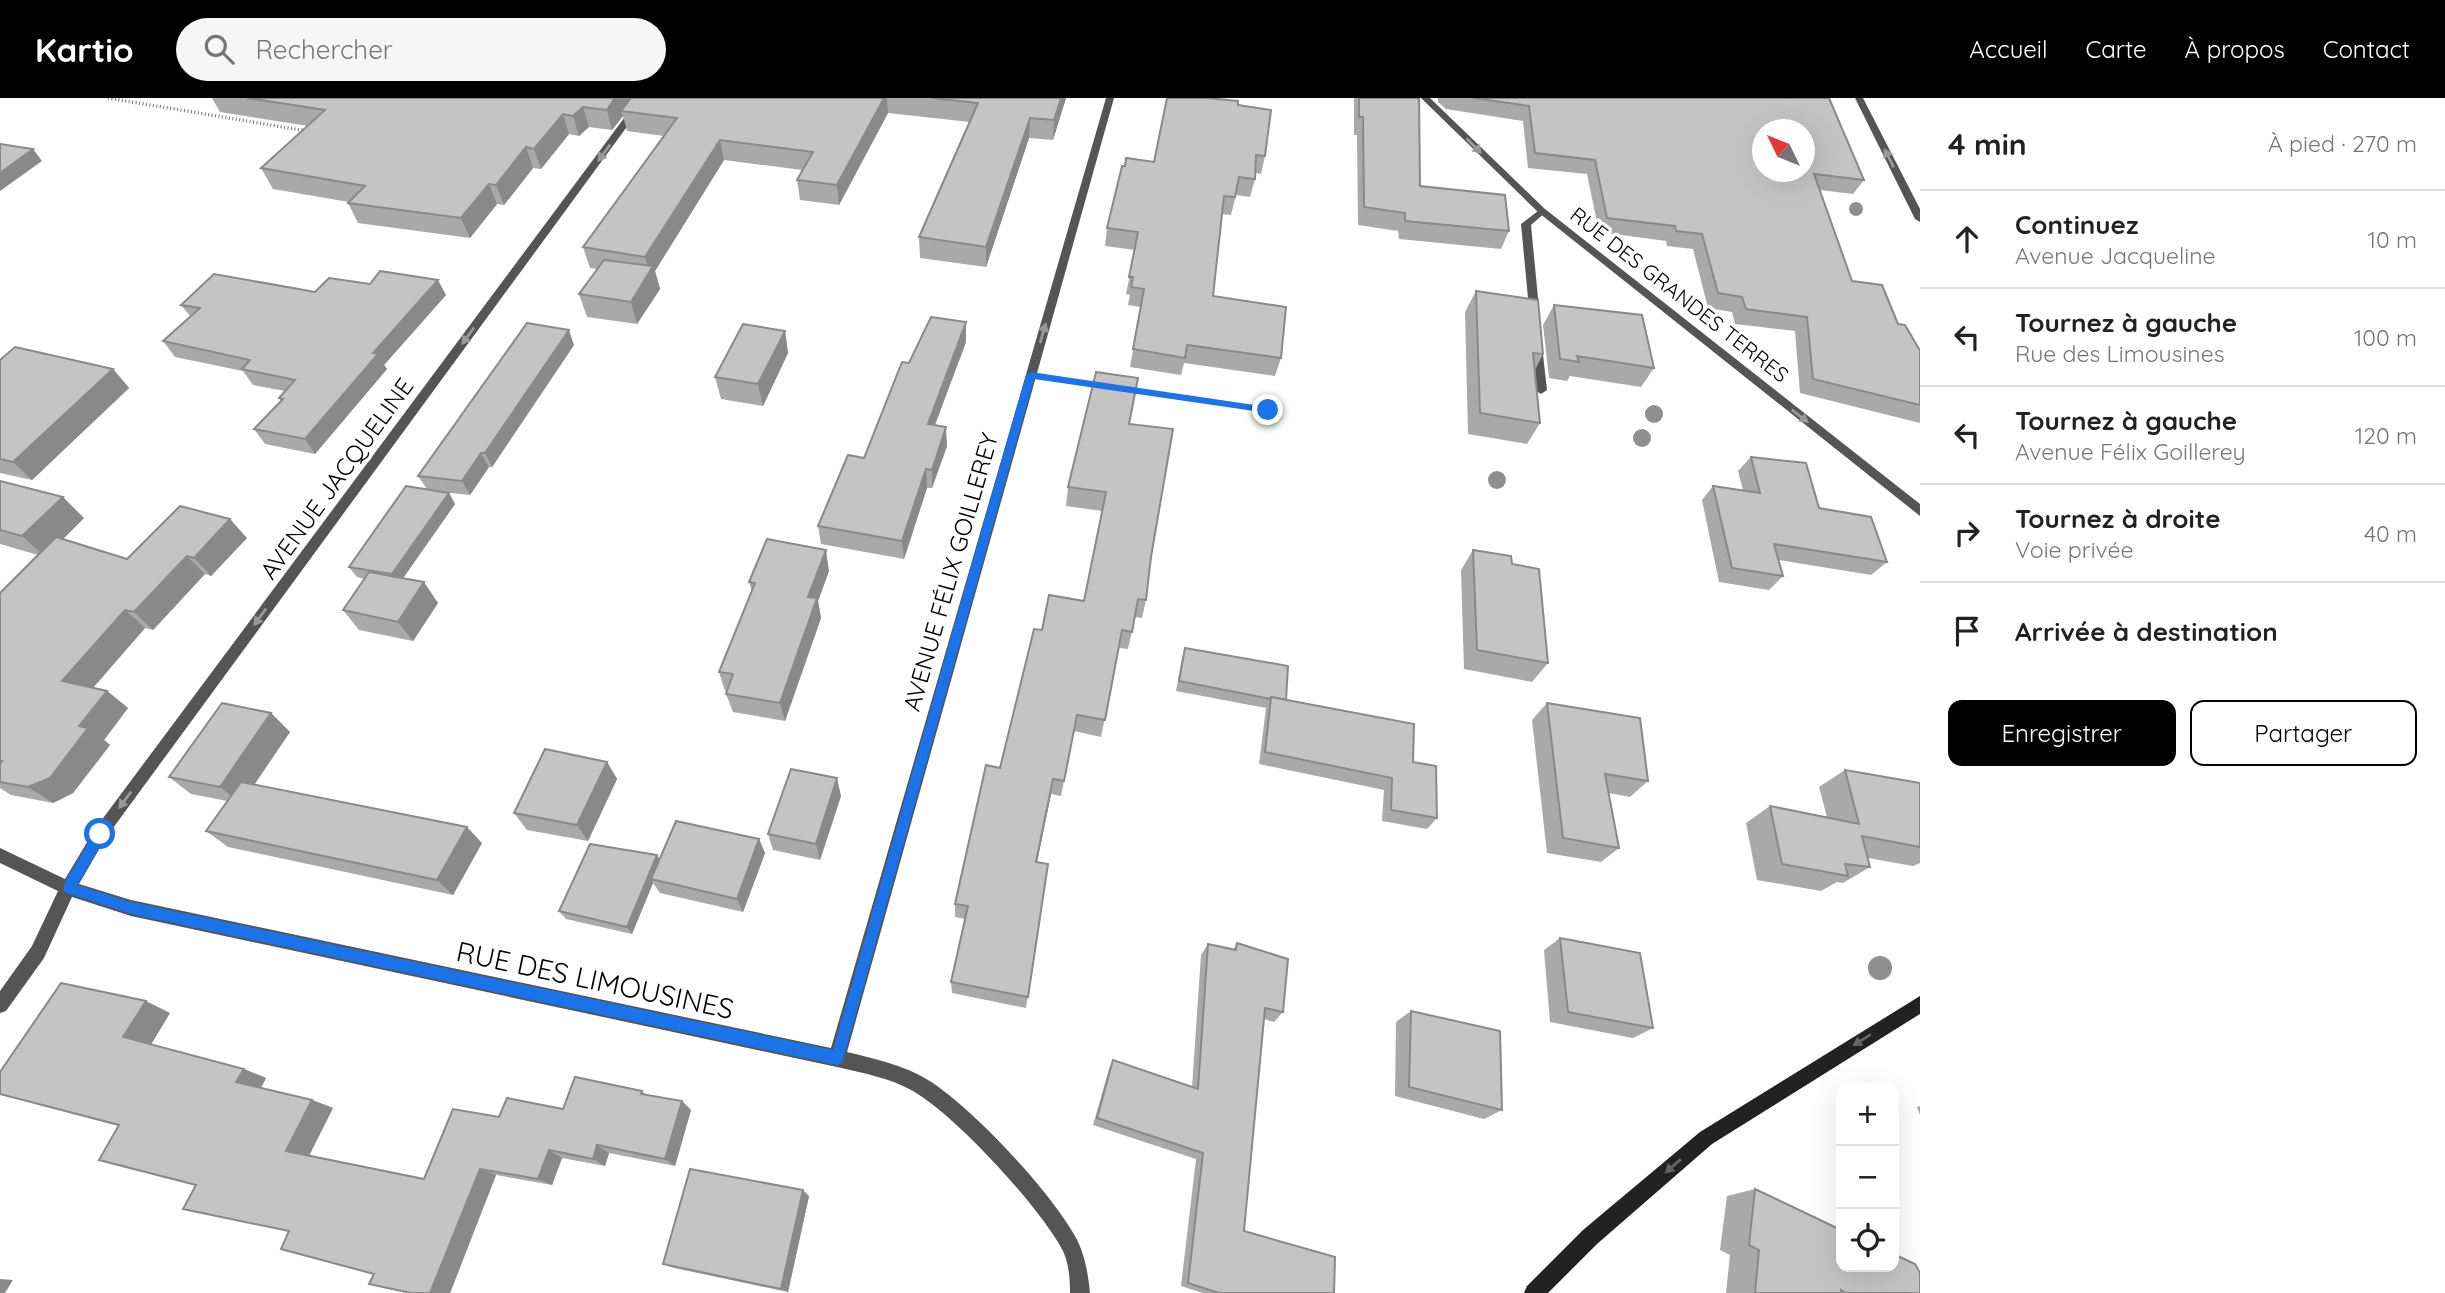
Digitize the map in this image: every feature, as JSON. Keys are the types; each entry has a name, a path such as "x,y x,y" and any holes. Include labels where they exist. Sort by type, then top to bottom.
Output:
{"main road":[{"path":"1534,1293 1590,1237 1706,1138 1920,1004"}],"street":[{"name":"AVENUE JACQUELINE","path":"0,1005 38,952 68,888 100,834 644,98"},
{"name":"AVENUE FÉLIX GOILLEREY","path":"837,1058 1110,98"},
{"name":"RUE DES GRANDES TERRES","path":"1425,98 1542,211 1920,511"},
{"path":"1858,98 1920,219"},
{"path":"1541,390 1526,224 1542,211"},
{"name":"RUE DES LIMOUSINES","path":"0,855 68,888 131,908 837,1058 894,1073 923,1087 1012,1171 1068,1242 1079,1270 1080,1293"}],"path":[{"path":"107,98 310,132"},
{"path":"1031,375 1097,385"},
{"path":"1123,389 1268,410"}],"building":[{"path":"247,98 615,98 607,110 583,107 573,116 563,114 534,149 526,147 496,185 489,184 461,218 348,203 365,186 261,168 325,110"},
{"path":"631,98 884,98 837,185 797,180 813,152 720,140 645,257 583,247 677,118 621,111"},
{"path":"932,98 1061,98 1054,120 1030,118 986,247 919,237 978,103"},
{"path":"1167,98 1238,101 1238,105 1271,110 1265,156 1256,155 1255,179 1239,177 1235,197 1224,196 1213,296 1286,307 1281,358 1187,345 1185,358 1133,349 1144,289 1131,287 1133,277 1129,277 1138,232 1107,228 1126,158 1154,162"},
{"path":"1359,98 1419,98 1420,186 1505,195 1509,231 1405,221 1405,213 1364,207 1363,117 1359,117"},
{"path":"1473,98 1829,98 1864,180 1815,174 1815,119 1752,119 1752,182 1815,182 1815,177 1852,281 1882,285 1898,324 1905,325 1920,349 1920,405 1813,379 1807,317 1746,309 1742,297 1718,293 1702,234 1676,231 1675,226 1607,218 1595,160 1535,153 1529,106"},
{"path":"0,144 33,149 0,173"},
{"path":"604,260 653,266 631,302 579,294"},
{"path":"380,271 438,280 373,353 378,354 305,439 254,429 283,399 279,398 295,380 242,369 250,360 163,341 200,308 181,305 214,274 315,292 329,278 370,284"},
{"path":"1476,291 1538,300 1543,354 1533,353 1540,423 1480,413"},
{"path":"1554,305 1642,315 1654,368 1577,356 1579,362 1560,359"},
{"path":"931,317 966,322 928,424 946,427 932,470 926,469 902,541 818,526 848,455 864,458 902,362 909,363"},
{"path":"527,323 569,330 485,453 481,453 462,481 418,476"},
{"path":"743,324 785,331 758,384 715,377"},
{"path":"15,347 113,369 13,462 0,459 0,360"},
{"path":"1096,372 1138,378 1129,424 1173,429 1146,600 1138,599 1132,632 1122,630 1105,720 1077,715 1064,781 1053,779 1036,862 1048,864 1028,997 951,982 968,906 955,904 986,765 1000,768 1034,629 1042,630 1049,595 1084,601 1106,492 1068,487"},
{"path":"1751,457 1806,463 1819,508 1871,517 1887,562 1774,544 1783,576 1732,568 1713,486 1760,493"},
{"path":"0,481 63,497 22,536 0,530"},
{"path":"406,486 449,493 392,574 349,567"},
{"path":"180,506 230,519 194,558 187,556 134,612 125,610 62,681 107,691 79,726 88,728 50,778 28,787 0,782 0,593 56,537 127,559"},
{"path":"767,539 826,550 808,597 817,598 780,703 726,694 733,674 719,672 755,583 749,582"},
{"path":"1473,550 1511,556 1512,564 1539,569 1548,663 1477,650"},
{"path":"369,572 424,582 398,622 343,610"},
{"path":"1185,648 1288,666 1286,700 1179,681"},
{"path":"1271,697 1414,724 1413,762 1436,766 1437,818 1391,810 1392,778 1265,752"},
{"path":"222,703 271,713 220,787 169,777"},
{"path":"1547,703 1640,718 1648,781 1605,774 1619,848 1563,838"},
{"path":"545,749 607,762 577,825 514,813"},
{"path":"791,769 837,778 816,844 768,834"},
{"path":"1845,770 1920,783 1920,847 1862,836 1870,867 1845,864 1848,876 1782,864 1770,806 1859,824"},
{"path":"241,782 467,827 437,880 206,831"},
{"path":"676,821 759,839 737,899 651,879"},
{"path":"590,844 657,855 627,927 559,911"},
{"path":"1560,938 1640,953 1653,1028 1568,1012"},
{"path":"1237,943 1288,959 1283,1012 1265,1008 1244,1231 1335,1257 1334,1293 1219,1293 1188,1283 1203,1153 1097,1118 1113,1060 1198,1089 1208,944 1236,950"},
{"path":"61,983 146,1001 123,1037 244,1069 236,1082 312,1100 286,1151 424,1179 453,1109 499,1117 507,1098 563,1109 575,1077 642,1091 641,1094 682,1101 665,1159 597,1145 593,1159 549,1150 538,1179 480,1169 430,1293 411,1293 369,1284 374,1274 281,1249 289,1231 183,1209 196,1185 99,1160 119,1125 0,1094 0,1072"},
{"path":"1411,1011 1500,1031 1502,1110 1409,1087"},
{"path":"690,1169 803,1190 781,1289 663,1264"},
{"path":"1755,1189 1836,1228 1836,1272 1899,1272 1899,1256 1915,1264 1920,1273 1920,1293 1846,1293 1841,1290 1841,1293 1755,1293 1759,1250 1749,1245"}],"route":[{"path":"100,834 68,888 131,908 837,1058 1031,375 1268,410"}]}
